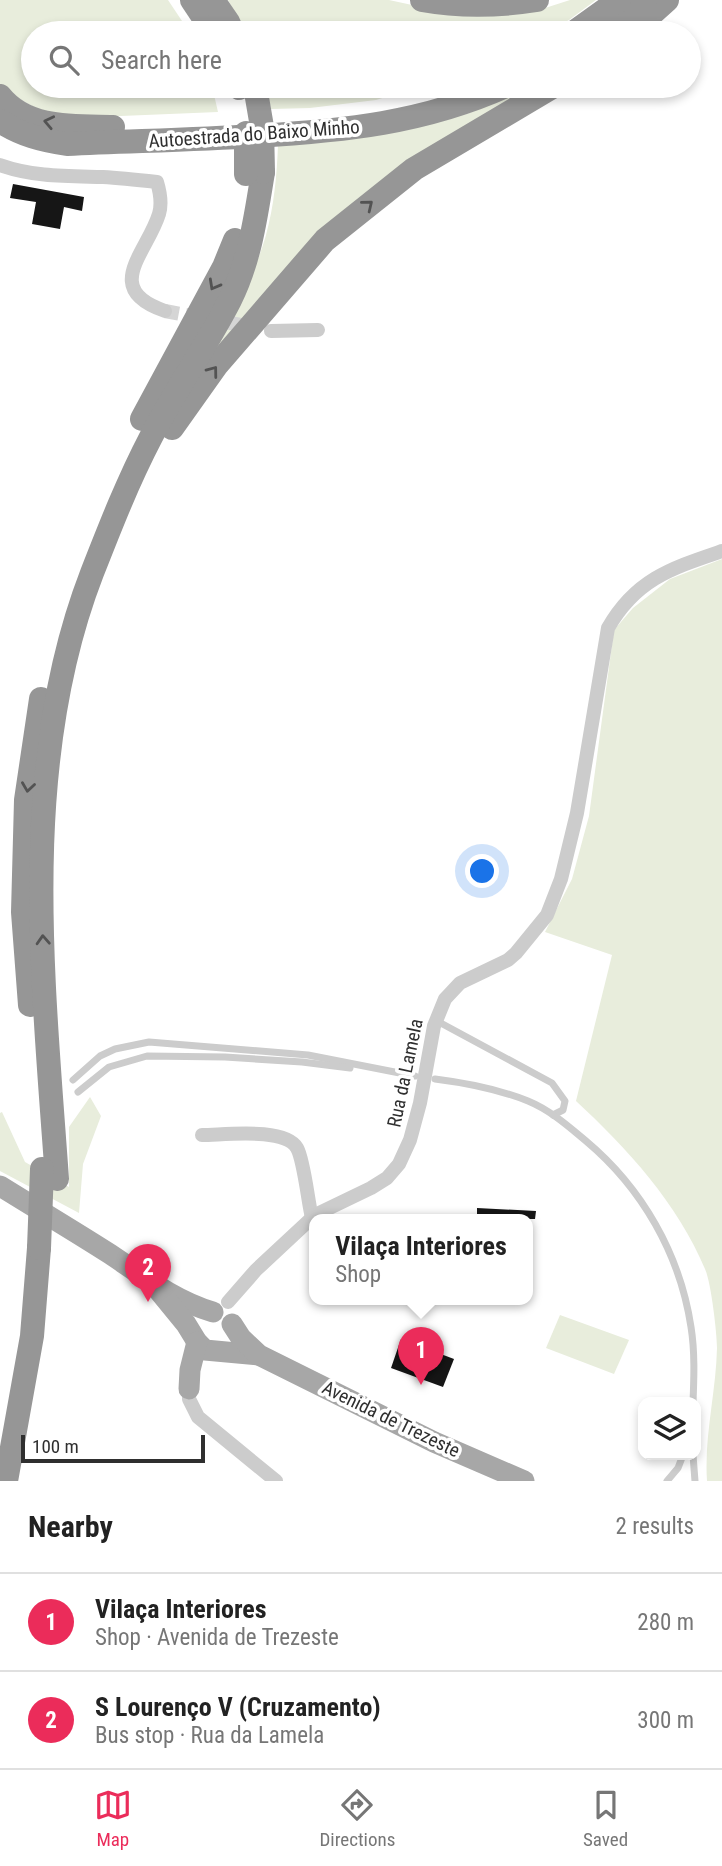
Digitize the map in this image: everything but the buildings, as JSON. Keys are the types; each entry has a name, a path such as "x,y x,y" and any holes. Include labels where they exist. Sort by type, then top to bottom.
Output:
{"highway":[{"path":"181,0 203,21"},
{"path":"191,0 206,21"},
{"path":"213,0 227,21"},
{"path":"422,0 495,5 537,0"},
{"path":"590,21 619,0"},
{"path":"618,21 645,0"},
{"path":"643,21 667,0"},
{"path":"0,96 24,115 49,124 117,127 214,125 326,116 430,98"},
{"path":"50,1174 23,912 26,800 38,712 62,612 85,546 131,442 225,267 237,234 254,173 262,127 249,98"},
{"name":"Autoestrada do Baixo Minho","path":"0,121 17,132 45,141 68,144 308,133 353,129 411,118 451,108 476,98"},
{"path":"91,575 109,554 164,439 216,366 326,240 414,169 534,98"},
{"path":"20,1481 48,1338 46,1252 50,1174 41,912 44,813 54,716 74,628 119,504 151,436 231,298 252,240 254,173"},
{"path":"6,1481 46,1252"}],"main road":[{"path":"0,1186 156,1286 199,1308 223,1313 241,1338 259,1355"},
{"path":"156,1286 205,1350 259,1355"},
{"path":"189,1389 194,1331 198,1320 202,1316 223,1313"},
{"path":"189,1389 218,1351 231,1342 233,1336 223,1313"},
{"name":"Avenida de Trezeste","path":"259,1355 424,1437 524,1481"}],"street":[{"path":"0,165 20,172 63,177 106,177 157,182 160,194 159,214 133,268 131,281 135,293 149,306 165,311"},
{"path":"271,331 317,330"},
{"name":"Rua da Lamela","path":"318,1214 371,1188 387,1178 399,1164 410,1140 436,1021 446,999 460,983 508,960 530,938 547,915 561,879 577,813 608,628 624,604 666,570 722,551"},
{"path":"202,1135 274,1135 293,1143 299,1154 311,1214"},
{"name":"Rua da Lamela","path":"223,1313 256,1270 309,1221"},
{"path":"189,1389 189,1399 198,1417 276,1481"}],"lane":[{"path":"436,1021 552,1083 565,1101 563,1110 553,1115"},
{"path":"73,1080 100,1056 132,1044 149,1042 308,1055 415,1076 302,1062 147,1056 109,1068 78,1092"},
{"path":"435,1079 481,1085 530,1102 553,1115 605,1157 634,1189 657,1225 675,1266 687,1308 692,1330 693,1397"},
{"path":"676,1481 681,1460"},
{"path":"693,1460 695,1481"},
{"path":"667,1481 678,1468"}],"green space":[{"path":"0,0 168,0 182,21 21,21 21,98 215,98 218,112 72,118 45,113 5,91 0,84"},
{"path":"228,0 389,0 449,13 542,9 570,0 596,0 567,21 239,21"},
{"path":"269,98 382,98 310,108 271,109"},
{"path":"504,98 512,98 456,132 210,359 261,251 275,190 278,144 467,114"},
{"path":"722,559 722,1481 707,1481 707,1448 717,1348 705,1269 681,1222 650,1178 576,1101 612,955 545,932 572,879 589,816 614,630 633,608 670,579"},
{"path":"90,1097 101,1116 83,1164 79,1213 0,1171 0,1113 2,1112 25,1162 69,1187 69,1127"},
{"path":"560,1315 629,1340 614,1374 546,1348"}],"tunnel":[{"path":"165,311 252,327"}],"place":[{"name":"S Lourenço V (Cruzamento)","path":"148,1302"},
{"name":"Vilaça Interiores","path":"421,1385"}]}
